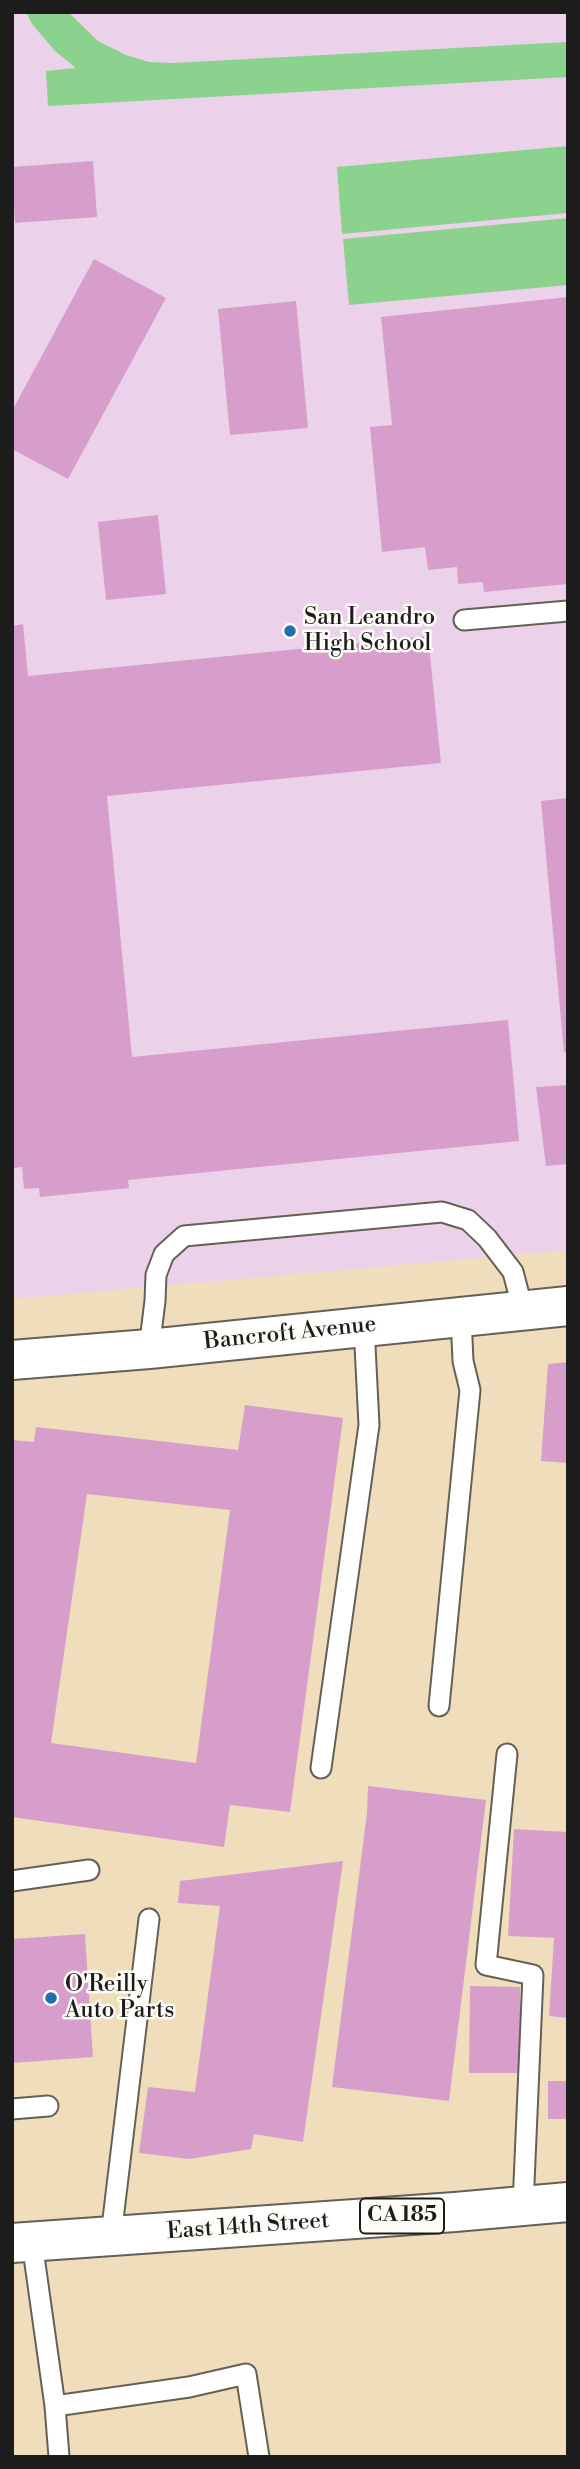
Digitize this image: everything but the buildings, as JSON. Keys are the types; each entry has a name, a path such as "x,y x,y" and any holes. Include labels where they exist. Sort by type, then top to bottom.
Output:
{"main road":[{"name":"Bancroft Avenue","path":"12,1360 149,1349 568,1306"},
{"name":"East 14th Street","path":"22,2242 568,2202"}],"lane":[{"path":"464,620 568,611"},
{"path":"149,1349 156,1275 164,1254 184,1236 442,1212 468,1220 487,1238 513,1272 523,1310"},
{"path":"439,1706 470,1390 463,1361 461,1317"},
{"path":"321,1768 369,1425 364,1326"},
{"path":"507,1754 486,1965 533,1975 523,2206"},
{"path":"12,1881 89,1870"},
{"path":"111,2236 149,1919"},
{"path":"12,2109 48,2106"},
{"path":"22,2242 55,2406 59,2457"},
{"path":"55,2406 189,2387 246,2374 259,2457"}],"shaded area":[{"name":"San Leandro High School","path":"12,12 568,12 568,1250 12,1299"}],"green space":[{"path":"26,12 68,12 98,41 126,55 149,62 173,63 568,42 568,77 48,106 46,71 76,68 55,51 32,24"},
{"path":"568,146 568,213 342,234 337,167"},
{"path":"568,218 568,285 349,305 343,239"}],"place":[{"name":"San Leandro High School","path":"290,631"},
{"name":"O'Reilly Auto Parts","path":"51,1998"}]}
